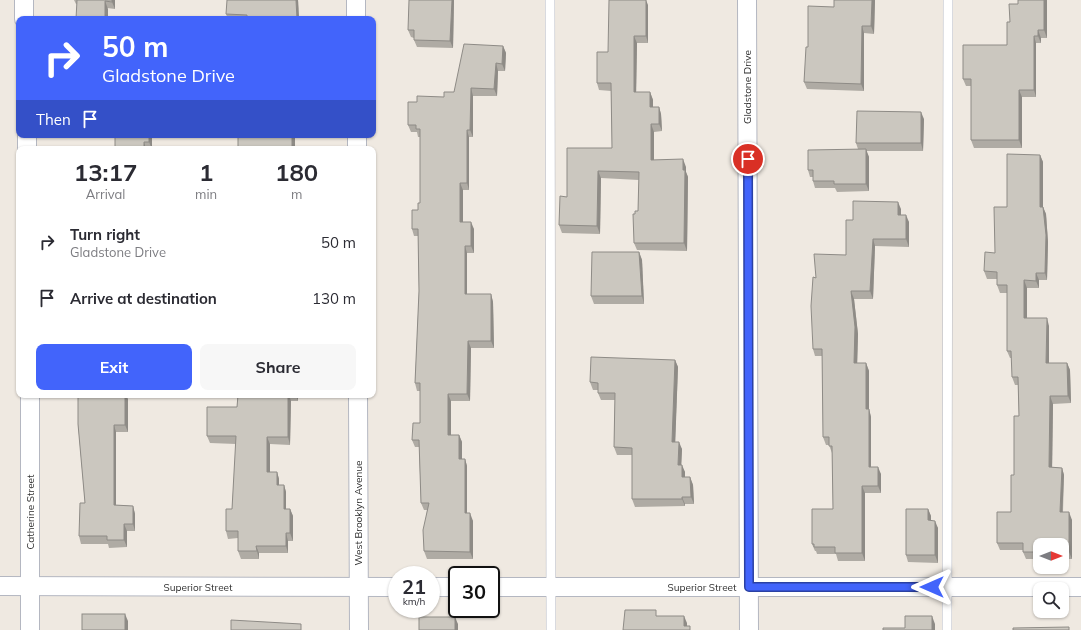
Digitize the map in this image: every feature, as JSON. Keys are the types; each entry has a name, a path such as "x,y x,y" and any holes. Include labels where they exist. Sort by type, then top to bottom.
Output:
{"street":[{"path":"24,0 24,16"},
{"path":"356,0 356,16"},
{"name":"Gladstone Drive","path":"747,0 749,630"},
{"name":"Catherine Street","path":"30,398 30,630"},
{"name":"West Brooklyn Avenue","path":"358,398 359,630"},
{"name":"Superior Street","path":"0,586 388,587"},
{"name":"Superior Street","path":"500,587 1081,587"}],"lane":[{"path":"550,0 551,630"},
{"path":"947,630 948,0"}],"building":[{"path":"77,0 112,0 112,2 105,1 105,16 76,16"},
{"path":"227,0 296,0 297,16 247,16 226,14"},
{"path":"409,0 452,0 450,41 414,40 414,30 408,30"},
{"path":"609,0 646,0 646,36 634,36 634,92 650,92 650,107 659,107 659,124 651,124 651,160 683,159 683,170 685,170 684,243 634,243 633,214 635,214 635,211 638,211 639,172 598,171 597,226 559,225 560,196 567,197 567,148 612,148 611,83 597,83 597,52 608,52"},
{"path":"834,0 872,0 871,26 862,26 861,84 804,82 806,47 808,47 808,6 834,7"},
{"path":"1018,0 1044,0 1044,30 1038,30 1038,36 1034,36 1034,90 1019,90 1019,140 971,140 971,79 963,79 963,45 1007,45 1007,22 1010,22 1009,4 1018,4"},
{"path":"464,44 503,46 502,64 496,63 494,89 471,88 470,130 467,130 467,183 460,183 460,222 471,222 471,246 465,246 465,294 491,294 491,341 468,341 467,394 448,394 448,435 459,435 459,459 465,459 465,513 470,513 470,552 424,551 423,530 429,503 421,503 419,440 412,440 413,423 420,423 420,383 415,383 419,291 418,229 412,229 412,210 418,210 418,203 420,203 420,129 416,129 416,125 408,125 408,102 417,102 417,96 444,97 444,92 454,92"},
{"path":"857,111 921,112 921,143 856,143"},
{"path":"115,138 149,138 149,142 144,142 144,146 115,146"},
{"path":"238,138 292,138 292,146 238,146"},
{"path":"866,149 866,184 834,184 834,181 813,181 813,170 808,170 808,150"},
{"path":"1007,154 1040,155 1040,207 1043,207 1046,235 1045,273 1036,273 1036,281 1024,280 1024,318 1047,318 1046,363 1067,363 1068,396 1050,396 1049,467 1062,468 1060,512 1069,512 1069,538 1033,538 1033,552 1023,552 1023,543 997,543 997,512 1011,512 1011,475 1014,475 1014,416 1019,416 1018,377 1012,377 1011,351 1007,351 1007,285 997,285 997,272 984,271 985,252 995,253 994,207 1007,207"},
{"path":"853,201 898,202 898,215 906,215 906,239 873,239 870,291 851,291 855,327 854,363 866,363 866,409 869,409 869,467 878,467 878,486 862,486 862,553 835,553 835,547 814,547 814,544 812,544 812,509 833,509 832,446 829,446 829,437 823,437 822,349 813,349 811,306 813,277 816,278 814,254 846,255 846,220 853,220"},
{"path":"592,252 639,252 642,296 591,296"},
{"path":"591,357 675,360 672,442 679,442 678,465 682,465 682,477 690,477 691,497 682,497 682,499 632,499 632,448 614,447 615,393 598,393 598,383 590,382"},
{"path":"78,398 125,398 125,425 114,425 114,505 133,506 133,524 124,524 124,540 107,540 107,536 79,536 80,503 85,503 78,424"},
{"path":"238,398 288,398 288,437 267,437 267,472 277,472 277,485 284,485 284,509 290,509 290,533 286,533 286,546 256,546 257,551 238,551 238,531 226,531 226,509 232,509 236,436 207,436 207,407 237,407"},
{"path":"906,509 928,509 928,520 935,521 935,555 906,555"},
{"path":"625,610 656,610 656,616 684,616 684,626 690,626 690,630 623,630"},
{"path":"82,614 125,614 125,630 82,630"},
{"path":"905,616 932,616 932,630 883,630 883,628 905,628"},
{"path":"419,618 455,618 455,630 419,630"},
{"path":"231,620 301,624 301,630 231,630"},
{"path":"1069,627 1069,630 1013,630 1013,628"}],"route":[{"path":"748,159 749,587 932,587"}]}
